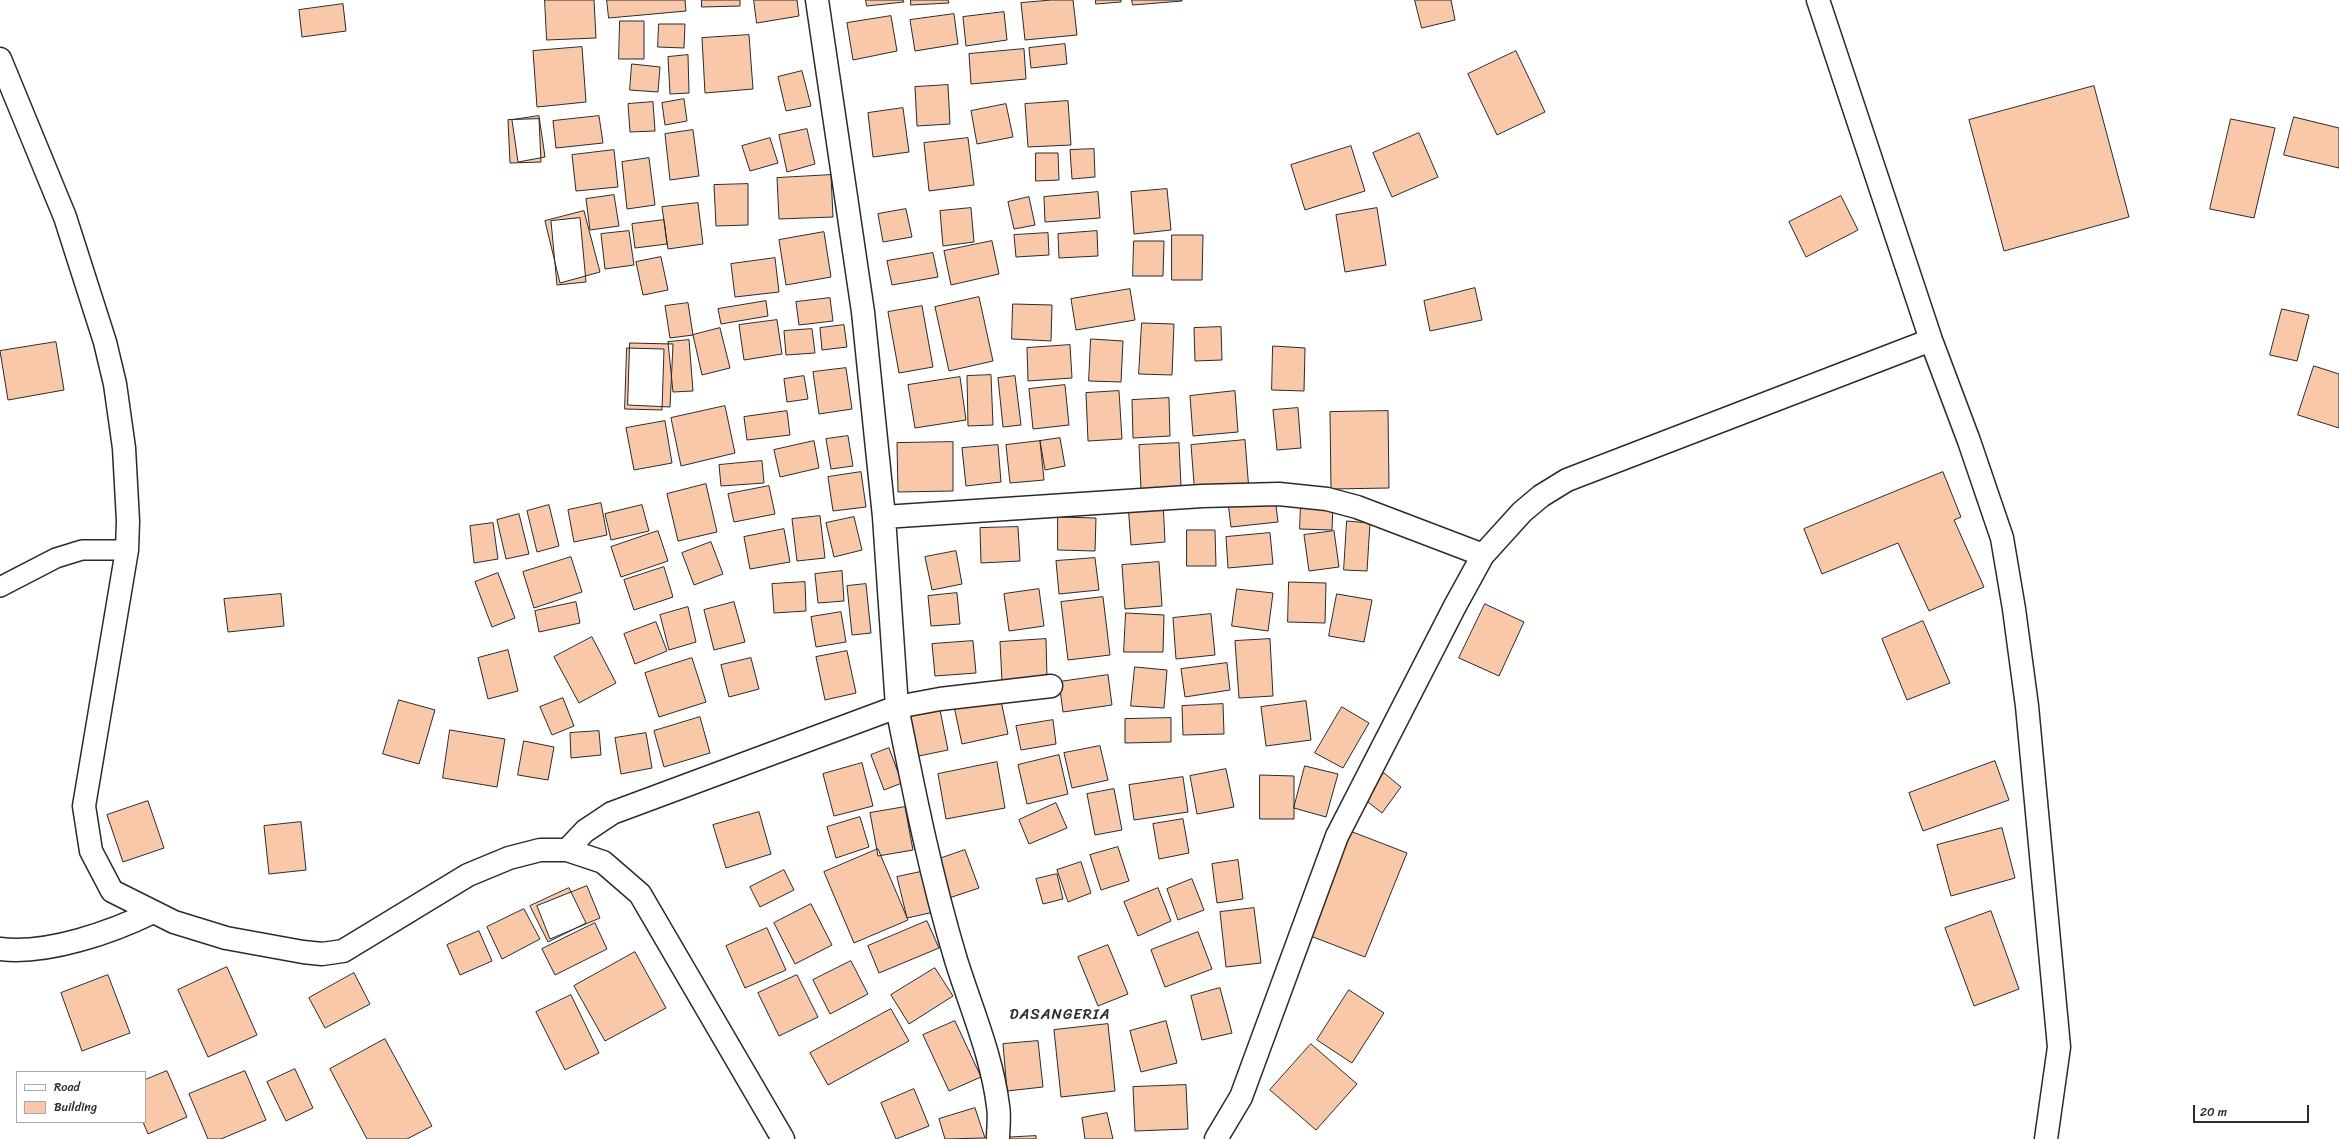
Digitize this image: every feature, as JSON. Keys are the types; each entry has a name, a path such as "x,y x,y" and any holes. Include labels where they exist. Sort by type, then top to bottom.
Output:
{"street":[{"path":"817,0 863,312 884,517 897,707 927,853 956,960 970,997 994,1084 999,1107 998,1139"},
{"path":"1818,0 1931,340 1970,441 2002,538 2014,609 2027,706 2059,1047 2046,1139"},
{"path":"0,59 64,217 105,342 115,384 124,448 128,520 127,550 84,806 91,851 112,892 190,928 226,938 322,954 343,951 468,875 509,858 540,850 567,850 603,862 640,894 783,1139"},
{"path":"1216,1139 1241,1097 1337,836 1374,760 1483,555 1522,512 1567,480 1931,340"},
{"path":"884,517 1202,496 1279,494 1327,499 1357,507 1483,555"},
{"path":"567,850 585,832 612,813 897,707 940,699 1051,686"},
{"path":"0,949 65,944 130,923 153,912"}],"lane":[{"path":"0,587 56,558 82,550 127,550"}],"building":[{"path":"545,0 594,0 596,38 547,40"},
{"path":"607,0 685,0 686,11 609,18"},
{"path":"702,0 740,0 740,6 702,7"},
{"path":"754,0 797,0 799,16 757,23"},
{"path":"866,0 903,0 904,2 867,6"},
{"path":"911,0 948,0 949,3 911,5"},
{"path":"1052,0 1073,0 1077,35 1025,40 1021,3"},
{"path":"1096,0 1121,0 1121,2 1096,4"},
{"path":"1132,0 1182,0 1182,1 1133,5"},
{"path":"1415,0 1451,0 1455,20 1422,28"},
{"path":"343,4 346,31 302,37 299,10"},
{"path":"1004,12 1007,40 966,46 963,17"},
{"path":"954,14 958,44 915,51 910,20"},
{"path":"891,16 897,51 853,60 847,23"},
{"path":"620,21 644,21 644,59 619,59"},
{"path":"659,24 685,24 684,48 658,47"},
{"path":"749,35 753,89 705,93 702,38"},
{"path":"1065,44 1067,64 1031,68 1029,48"},
{"path":"582,47 586,102 537,107 533,51"},
{"path":"1024,49 1026,79 971,84 969,54"},
{"path":"1516,51 1545,112 1497,135 1468,74"},
{"path":"688,55 689,93 670,94 668,57"},
{"path":"632,64 660,67 658,92 630,90"},
{"path":"802,71 811,106 786,111 778,77"},
{"path":"948,85 950,124 917,126 915,87"},
{"path":"2094,86 2129,217 2004,251 1969,120"},
{"path":"684,99 687,121 665,125 662,103"},
{"path":"1068,101 1071,145 1028,147 1025,104"},
{"path":"653,102 655,131 630,132 628,104"},
{"path":"1006,104 1013,137 977,144 971,111"},
{"path":"903,108 909,152 873,157 868,113"},
{"path":"539,116 545,157 518,162 512,120"},
{"path":"599,116 603,143 556,148 553,121"},
{"path":"2294,117 2339,128 2339,168 2284,155"},
{"path":"539,119 541,162 510,163 508,120"},
{"path":"2231,119 2275,128 2254,218 2210,209"},
{"path":"807,129 815,164 787,172 779,135"},
{"path":"693,130 699,176 670,180 665,134"},
{"path":"1419,133 1438,177 1392,197 1373,153"},
{"path":"770,138 778,163 750,171 742,146"},
{"path":"968,138 974,185 929,191 924,143"},
{"path":"1351,146 1365,191 1305,210 1291,165"},
{"path":"1094,149 1095,177 1072,179 1070,150"},
{"path":"614,150 618,187 576,191 572,155"},
{"path":"1036,153 1058,153 1059,180 1036,181"},
{"path":"649,158 655,205 627,209 622,162"},
{"path":"831,175 833,217 779,219 777,178"},
{"path":"748,184 748,225 716,226 714,185"},
{"path":"1167,189 1171,230 1134,234 1131,192"},
{"path":"1098,192 1100,218 1045,222 1044,197"},
{"path":"614,195 619,226 590,230 586,199"},
{"path":"1841,196 1858,230 1806,257 1789,222"},
{"path":"1029,197 1035,225 1014,229 1008,202"},
{"path":"698,203 703,244 668,249 662,207"},
{"path":"971,208 974,242 943,246 940,211"},
{"path":"1377,208 1386,265 1345,272 1336,215"},
{"path":"906,209 912,237 883,242 878,214"},
{"path":"584,211 600,272 560,283 545,221"},
{"path":"580,218 586,282 557,285 551,221"},
{"path":"664,220 667,244 635,248 632,224"},
{"path":"629,231 634,265 605,269 601,234"},
{"path":"1097,231 1098,256 1059,258 1058,234"},
{"path":"824,232 831,277 786,285 779,240"},
{"path":"1048,233 1049,255 1016,257 1014,235"},
{"path":"1172,235 1203,235 1202,280 1172,280"},
{"path":"992,241 999,274 951,285 944,251"},
{"path":"1134,241 1164,241 1163,276 1133,276"},
{"path":"933,253 938,277 892,285 887,261"},
{"path":"661,257 668,290 643,295 636,262"},
{"path":"775,258 779,292 735,297 731,264"},
{"path":"1475,288 1482,320 1430,331 1424,301"},
{"path":"1130,289 1135,320 1076,330 1071,299"},
{"path":"979,297 993,361 949,371 935,307"},
{"path":"830,298 833,321 799,325 796,302"},
{"path":"766,301 768,316 721,324 718,309"},
{"path":"688,303 693,335 670,338 665,306"},
{"path":"1013,304 1052,305 1051,341 1012,339"},
{"path":"922,306 933,367 899,373 888,312"},
{"path":"2282,309 2309,315 2297,361 2270,355"},
{"path":"777,320 782,354 744,360 739,325"},
{"path":"1142,323 1174,324 1172,375 1139,374"},
{"path":"844,325 847,347 822,350 820,328"},
{"path":"1221,327 1222,360 1195,361 1194,328"},
{"path":"720,328 730,368 702,375 693,335"},
{"path":"812,329 815,353 786,355 784,331"},
{"path":"1091,339 1123,341 1121,382 1089,381"},
{"path":"689,340 693,391 673,392 668,342"},
{"path":"56,342 64,390 8,400 0,351"},
{"path":"630,343 673,344 670,407 628,405"},
{"path":"1070,345 1072,378 1028,381 1027,348"},
{"path":"1273,346 1305,348 1304,391 1272,390"},
{"path":"627,348 664,349 662,410 625,409"},
{"path":"2314,366 2339,374 2339,428 2298,415"},
{"path":"846,368 852,409 819,414 813,372"},
{"path":"991,375 993,425 968,426 967,376"},
{"path":"804,376 808,399 787,402 784,379"},
{"path":"1015,376 1021,425 1003,427 998,378"},
{"path":"960,377 966,420 915,428 908,385"},
{"path":"1065,385 1069,425 1033,429 1029,389"},
{"path":"1119,391 1122,439 1088,441 1086,393"},
{"path":"1235,391 1238,432 1193,436 1190,396"},
{"path":"1169,398 1170,436 1133,438 1132,400"},
{"path":"725,406 735,453 681,466 671,418"},
{"path":"1298,408 1301,448 1277,450 1273,410"},
{"path":"787,411 790,435 747,440 744,417"},
{"path":"1388,411 1389,488 1331,489 1330,412"},
{"path":"665,421 672,463 634,470 626,428"},
{"path":"848,436 853,466 831,469 826,439"},
{"path":"1060,438 1065,466 1045,470 1040,441"},
{"path":"1245,440 1249,491 1195,496 1191,445"},
{"path":"814,441 819,468 780,477 774,450"},
{"path":"1040,441 1044,480 1010,483 1006,445"},
{"path":"953,442 953,491 898,492 897,443"},
{"path":"1179,443 1181,487 1141,490 1139,445"},
{"path":"998,445 1001,482 966,486 962,448"},
{"path":"762,461 764,483 721,486 719,465"},
{"path":"861,472 866,507 833,511 828,477"},
{"path":"1943,472 1961,517 1954,520 1984,587 1929,611 1898,543 1822,574 1804,529"},
{"path":"706,484 717,532 678,541 667,494"},
{"path":"769,486 775,514 734,522 728,494"},
{"path":"1275,497 1278,522 1231,527 1228,502"},
{"path":"1163,501 1165,542 1131,545 1128,503"},
{"path":"1301,502 1333,503 1332,530 1300,529"},
{"path":"601,503 607,535 574,542 568,510"},
{"path":"549,505 559,546 537,552 527,511"},
{"path":"642,505 649,531 611,540 605,514"},
{"path":"519,514 529,554 506,559 497,520"},
{"path":"820,516 825,558 797,561 792,519"},
{"path":"854,517 862,550 834,557 826,523"},
{"path":"1058,517 1096,518 1095,551 1058,550"},
{"path":"1347,521 1370,523 1367,571 1344,570"},
{"path":"493,523 498,559 474,563 470,526"},
{"path":"1018,527 1020,561 981,563 980,528"},
{"path":"784,529 790,562 750,569 744,537"},
{"path":"1187,530 1215,530 1216,566 1187,566"},
{"path":"658,531 668,561 621,577 611,547"},
{"path":"1334,531 1339,567 1309,571 1304,535"},
{"path":"1270,533 1273,564 1228,568 1226,537"},
{"path":"711,542 723,574 694,585 682,553"},
{"path":"956,551 962,584 932,590 925,557"},
{"path":"571,557 582,592 534,608 523,572"},
{"path":"1095,558 1099,590 1059,594 1056,561"},
{"path":"1159,562 1162,606 1125,609 1122,565"},
{"path":"664,567 673,597 634,610 624,580"},
{"path":"842,571 844,601 818,603 815,574"},
{"path":"498,573 515,618 492,627 475,582"},
{"path":"805,582 806,611 774,613 772,584"},
{"path":"1289,582 1326,583 1325,623 1288,622"},
{"path":"866,584 871,633 852,635 847,586"},
{"path":"1039,589 1044,626 1009,631 1004,594"},
{"path":"1237,589 1273,593 1268,631 1232,626"},
{"path":"957,593 960,624 931,626 928,596"},
{"path":"281,594 284,626 228,632 224,599"},
{"path":"1337,594 1372,600 1364,642 1329,636"},
{"path":"1103,597 1110,655 1068,660 1061,602"},
{"path":"576,602 580,623 539,632 535,611"},
{"path":"734,602 745,642 714,650 704,610"},
{"path":"1485,604 1524,622 1499,676 1459,658"},
{"path":"688,607 696,642 669,650 660,615"},
{"path":"841,612 846,642 816,647 811,617"},
{"path":"1126,613 1164,615 1163,652 1124,652"},
{"path":"1211,614 1215,655 1176,659 1173,618"},
{"path":"1923,621 1950,683 1907,700 1882,639"},
{"path":"656,622 667,651 635,664 624,634"},
{"path":"592,637 616,683 579,703 554,657"},
{"path":"1046,639 1047,678 1002,681 1000,642"},
{"path":"1270,639 1273,696 1239,698 1235,641"},
{"path":"973,641 976,673 935,676 932,644"},
{"path":"508,650 518,691 488,699 478,658"},
{"path":"847,651 856,693 825,700 816,657"},
{"path":"692,658 706,702 659,717 645,673"},
{"path":"751,658 759,689 729,697 721,665"},
{"path":"1227,663 1230,690 1185,697 1181,669"},
{"path":"1135,667 1167,670 1164,708 1131,706"},
{"path":"1108,675 1112,705 1063,712 1059,682"},
{"path":"1000,696 1008,734 962,744 954,706"},
{"path":"563,698 574,726 552,735 540,707"},
{"path":"399,700 435,710 419,764 383,754"},
{"path":"1306,701 1311,740 1266,746 1261,707"},
{"path":"1223,704 1224,734 1183,735 1182,706"},
{"path":"939,705 948,750 914,757 905,712"},
{"path":"1342,707 1369,723 1343,768 1315,753"},
{"path":"700,717 710,753 664,767 654,731"},
{"path":"1171,718 1171,742 1125,743 1125,719"},
{"path":"1053,720 1056,744 1021,750 1016,726"},
{"path":"450,730 505,739 497,787 443,778"},
{"path":"599,731 601,755 571,758 570,733"},
{"path":"646,733 652,768 621,774 615,738"},
{"path":"524,741 554,747 548,780 518,775"},
{"path":"1100,746 1108,780 1072,788 1064,753"},
{"path":"889,748 902,783 884,790 871,755"},
{"path":"1059,755 1068,794 1027,804 1018,765"},
{"path":"1995,761 2009,800 1923,831 1909,793"},
{"path":"997,762 1005,808 946,819 938,774"},
{"path":"862,763 873,806 834,816 823,774"},
{"path":"1305,766 1338,774 1326,817 1294,808"},
{"path":"1226,769 1234,807 1197,814 1190,776"},
{"path":"1384,773 1401,787 1382,813 1364,799"},
{"path":"1260,775 1294,776 1294,819 1260,819"},
{"path":"1183,777 1188,812 1134,820 1129,785"},
{"path":"1114,789 1122,830 1095,835 1087,794"},
{"path":"148,801 164,848 123,862 107,815"},
{"path":"1056,803 1067,828 1029,844 1019,820"},
{"path":"905,807 913,850 878,856 870,813"},
{"path":"759,812 771,854 726,868 713,825"},
{"path":"860,817 869,847 836,858 827,827"},
{"path":"1183,819 1189,853 1159,859 1153,824"},
{"path":"301,822 306,870 269,874 264,826"},
{"path":"2002,828 2015,878 1951,896 1937,845"},
{"path":"1350,831 1407,853 1365,957 1308,935"},
{"path":"1118,847 1129,881 1101,890 1090,855"},
{"path":"878,849 908,920 854,943 824,872"},
{"path":"965,850 979,888 949,898 936,860"},
{"path":"1238,860 1243,899 1217,903 1212,864"},
{"path":"1081,862 1091,893 1068,902 1057,870"},
{"path":"784,870 794,890 760,907 750,887"},
{"path":"925,871 934,912 907,918 897,877"},
{"path":"1057,874 1063,899 1043,904 1036,879"},
{"path":"1192,879 1204,910 1178,920 1167,889"},
{"path":"587,886 600,918 550,939 537,906"},
{"path":"569,888 586,923 548,942 530,906"},
{"path":"1158,888 1171,921 1138,936 1124,902"},
{"path":"811,904 832,945 795,964 774,923"},
{"path":"1254,908 1261,963 1226,967 1220,912"},
{"path":"524,909 540,939 502,959 487,927"},
{"path":"1991,911 2019,989 1974,1006 1945,928"},
{"path":"927,921 939,948 879,973 868,946"},
{"path":"595,923 607,949 555,975 542,949"},
{"path":"767,928 786,970 745,988 726,946"},
{"path":"479,931 492,961 460,975 447,945"},
{"path":"1198,932 1212,969 1165,987 1151,950"},
{"path":"1108,945 1128,994 1098,1006 1078,957"},
{"path":"635,952 666,1008 605,1041 574,986"},
{"path":"851,961 868,994 830,1014 813,980"},
{"path":"227,967 257,1035 208,1057 178,990"},
{"path":"935,968 953,996 909,1024 891,995"},
{"path":"354,973 370,1004 325,1028 309,998"},
{"path":"108,975 130,1033 82,1051 61,993"},
{"path":"797,975 818,1017 779,1036 758,993"},
{"path":"1220,988 1232,1033 1202,1040 1191,996"},
{"path":"1349,990 1384,1013 1352,1063 1317,1040"},
{"path":"571,995 599,1053 565,1070 536,1012"},
{"path":"891,1009 909,1041 828,1085 810,1053"},
{"path":"955,1021 981,1077 949,1091 923,1035"},
{"path":"1166,1021 1177,1063 1141,1072 1130,1031"},
{"path":"1108,1024 1115,1091 1061,1097 1054,1030"},
{"path":"385,1039 432,1126 407,1139 367,1139 330,1069"},
{"path":"1038,1041 1043,1087 1007,1091 1003,1044"},
{"path":"1311,1044 1357,1084 1316,1130 1270,1090"},
{"path":"295,1069 313,1108 286,1121 267,1082"},
{"path":"167,1071 187,1117 148,1134 143,1123 146,1123 146,1080"},
{"path":"245,1071 266,1120 221,1139 208,1139 189,1094"},
{"path":"1186,1085 1188,1129 1135,1131 1133,1087"},
{"path":"914,1089 929,1126 896,1139 881,1103"},
{"path":"975,1108 985,1138 945,1139 939,1119"},
{"path":"1107,1113 1113,1139 1085,1139 1082,1118"},
{"path":"1036,1136 1036,1139 999,1139 999,1138"}],"district":[{"name":"DASANGERIA","path":"1060,1015"}]}
